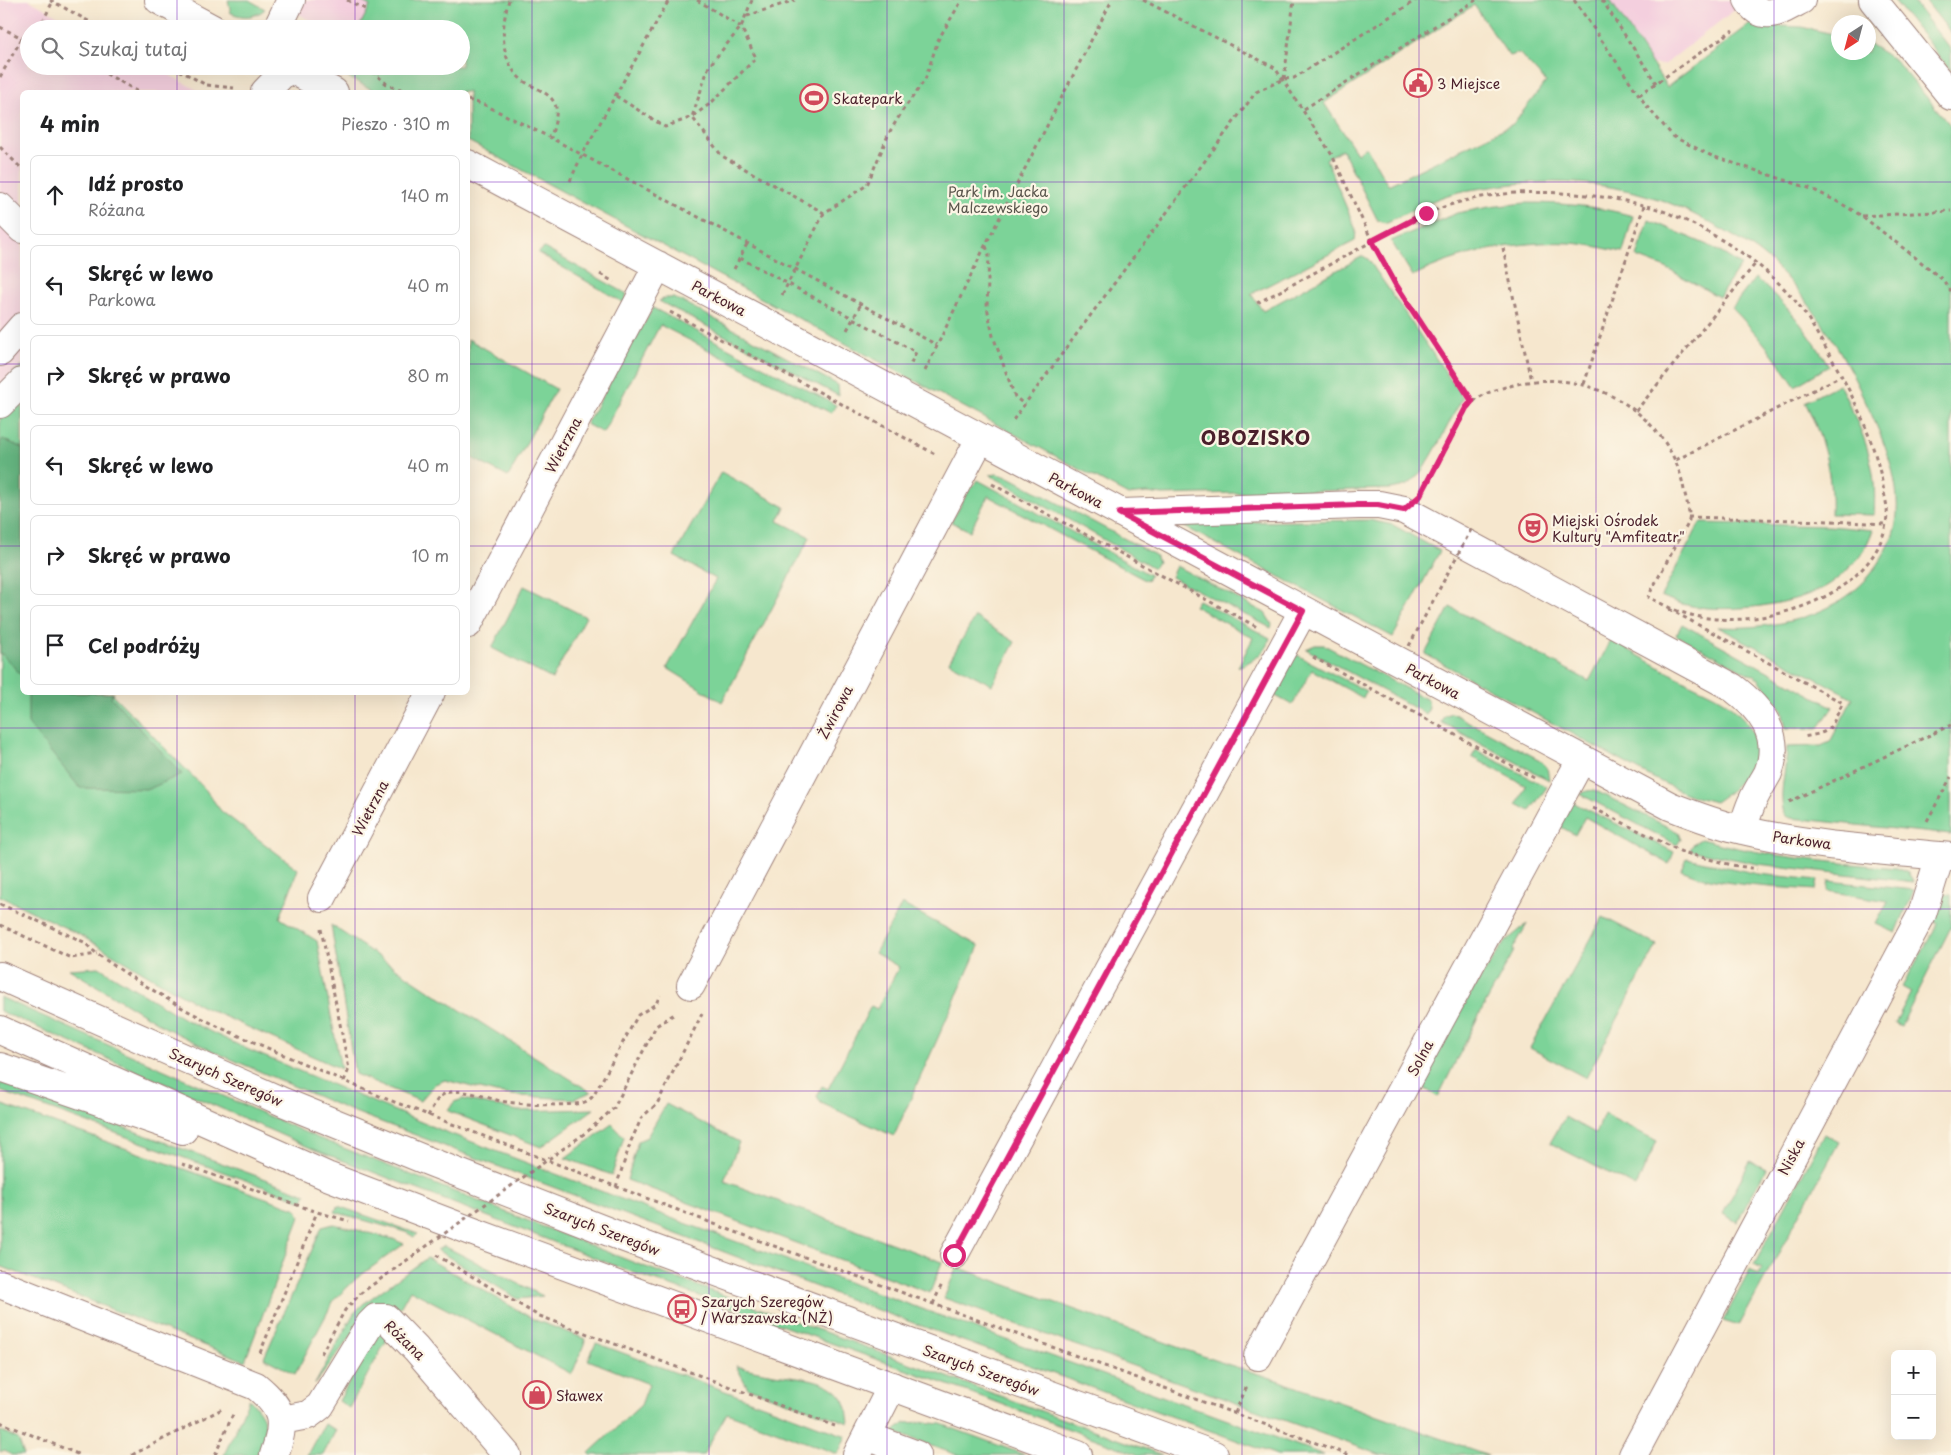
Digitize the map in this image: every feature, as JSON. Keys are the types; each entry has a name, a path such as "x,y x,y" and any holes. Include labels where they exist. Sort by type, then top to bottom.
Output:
{"street":[{"path":"159,0 196,20"},
{"path":"281,20 291,0"},
{"path":"1753,6 1772,13 1801,0"},
{"path":"1873,0 1951,96"},
{"path":"272,90 304,80"},
{"name":"Parkowa","path":"470,165 1670,806 1703,819 1742,830 1818,842 1946,856"},
{"path":"0,208 20,227"},
{"name":"Wietrzna","path":"470,620 658,265"},
{"path":"0,352 20,329"},
{"path":"0,404 20,384"},
{"name":"Żwirowa","path":"691,986 980,439"},
{"path":"1119,513 1358,505 1378,505 1404,510 1732,687 1750,701 1768,727 1772,742 1768,772 1752,802 1742,830"},
{"path":"954,1255 1303,611"},
{"name":"Wietrzna","path":"322,898 429,695"},
{"name":"Solna","path":"1258,1356 1581,760"},
{"name":"Niska","path":"1633,1455 1922,914 1946,856"},
{"name":"Szarych Szeregów","path":"0,976 274,1098 622,1238 1214,1455"},
{"path":"0,1030 327,1176 478,1234 1078,1455"},
{"path":"0,1067 156,1121 327,1176"},
{"path":"0,1284 256,1374 279,1410 282,1420 280,1439 274,1455"},
{"name":"Różana","path":"282,1420 308,1414 320,1406 370,1324 376,1318 386,1318 416,1349 507,1455"},
{"path":"892,1386 862,1446 917,1455"}],"path":[{"path":"347,0 366,10"},
{"path":"509,0 503,28 505,52 513,69 521,79 547,94 554,103 556,110 551,138"},
{"path":"554,210 582,155 669,0"},
{"path":"616,96 665,127 692,117 711,103 756,58 741,27 697,0"},
{"path":"692,117 709,66 741,27 752,0"},
{"path":"747,16 795,0"},
{"path":"780,299 824,213 867,184 889,133 925,80 938,40 962,0"},
{"path":"928,375 924,372 985,246 1112,0"},
{"path":"1144,0 1275,68 1284,79 1337,164 1372,241 1396,285 1472,401"},
{"path":"1284,79 1294,0"},
{"path":"980,439 1013,420 1025,405 1256,92 1284,79 1294,78 1416,0"},
{"path":"1304,110 1476,0"},
{"path":"1574,0 1639,95 1674,137 1691,147 1741,167 1812,189 1840,203 1862,216 1936,274 1951,291"},
{"path":"1602,0 1656,83"},
{"path":"43,20 51,1 86,20"},
{"path":"1639,95 1753,6"},
{"path":"0,27 20,37"},
{"path":"0,77 20,42"},
{"path":"108,75 135,90"},
{"path":"188,75 206,85 248,90"},
{"path":"376,75 389,86 404,90"},
{"path":"470,101 485,105 551,138 937,345"},
{"path":"692,117 722,156 824,213"},
{"path":"0,147 20,167"},
{"path":"1258,304 1426,213 1465,200 1506,193 1549,192 1606,198 1655,208 1693,224 1756,263 1801,308 1858,408 1872,441 1882,484 1887,513 1884,534 1872,557 1854,578 1834,593 1814,603 1763,617 1740,620 1711,618 1684,613 1648,597"},
{"path":"1584,384 1644,206"},
{"path":"1862,216 1951,211"},
{"path":"985,246 989,255 987,307 992,336 1015,397 1025,405"},
{"path":"1503,248 1531,381"},
{"path":"740,258 916,352 909,368"},
{"path":"1636,411 1756,263"},
{"path":"845,334 860,304"},
{"path":"1676,460 1841,376"},
{"path":"1404,510 1420,496 1466,408 1472,401 1490,391 1531,381 1563,380 1584,384 1636,411 1656,430 1668,445 1676,460 1682,478 1689,521 1648,597"},
{"path":"1007,417 1013,420"},
{"path":"1688,517 1830,520 1885,524"},
{"path":"1409,646 1473,526"},
{"path":"1648,597 1843,704 1829,730 1813,736 1772,742"},
{"path":"1752,802 1774,809 1951,725"},
{"path":"1910,853 1951,777"},
{"path":"322,898 317,908 349,1069 344,1081"},
{"path":"0,904 77,938 92,948 97,954 162,996 221,1028 428,1116 933,1304 1349,1455"},
{"path":"0,925 71,958 97,954"},
{"path":"428,1116 436,1100 446,1093 468,1093 519,1103 559,1105 579,1104 588,1101 595,1093 638,1015 656,1004 663,990"},
{"path":"616,1186 642,1117 656,1104 703,1012"},
{"path":"321,1354 345,1310 361,1293 594,1126 608,1114 614,1108 656,1026 676,1013"},
{"path":"174,1161 317,1212 353,1222"},
{"path":"256,1374 317,1212"},
{"path":"417,1243 425,1248"},
{"path":"434,1253 536,1315 862,1446"},
{"path":"933,1304 942,1285"},
{"path":"132,1455 232,1404"},
{"path":"0,1422 80,1455"}],"shaded area":[{"path":"0,0 29,0 66,20 20,20 20,75 169,75 197,90 20,90 20,367 0,386"},
{"path":"273,0 424,0 413,20 310,20"},
{"path":"1610,0 1747,0 1664,65 1651,64"}],"green space":[{"path":"228,0 249,0 265,9 253,16 240,16 231,13"},
{"name":"Park im. Jacka Malczewskiego","path":"359,0 1610,0 1667,87 1753,22 1801,27 1831,33 1831,60 1876,60 1876,48 1895,60 1951,126 1951,835 1785,816 1782,791 1787,747 1821,746 1830,742 1853,698 1718,627 1765,626 1788,622 1832,606 1851,593 1868,577 1882,558 1894,532 1897,506 1896,489 1893,472 1882,438 1842,355 1822,322 1798,291 1772,263 1754,249 1698,217 1666,202 1638,193 1596,185 1554,182 1512,184 1456,193 1430,202 1385,223 1378,221 1342,149 1326,159 1356,230 1355,241 1251,294 1263,311 1363,256 1368,259 1463,398 1431,456 1417,477 1409,484 1390,489 1163,495 1147,493 1128,495 470,142 470,90 373,90 344,75 470,75 470,20 363,20 370,6","holes":["1474,5 1509,56 1519,53 1546,82 1513,124 1388,185 1366,147 1357,153 1324,103"]},
{"path":"1894,0 1912,0 1951,50 1951,71"},
{"path":"1925,0 1951,0 1951,33"},
{"path":"1525,203 1580,206 1633,216 1623,252 1577,244 1551,243 1510,246 1449,261 1413,276 1391,241 1457,213"},
{"path":"1649,220 1712,247 1741,265 1719,297 1666,268 1637,257"},
{"path":"544,248 627,294 624,303 538,253"},
{"path":"1755,278 1796,319 1829,366 1795,386 1765,345 1732,308"},
{"path":"666,298 681,301 838,385 839,396 659,301"},
{"path":"653,308 836,405 831,413 660,325 603,433 586,424"},
{"path":"470,340 556,389 508,477 470,457"},
{"path":"20,367 20,695 113,695 205,789 221,811 298,869 280,918 317,941 341,1069 201,1006 78,934 0,896 0,386"},
{"path":"1839,384 1867,446 1870,457 1875,497 1874,515 1831,514 1826,456 1805,402"},
{"path":"3,439 20,447 20,674 0,654 0,442"},
{"path":"721,472 785,507 778,521 810,537 722,702 667,668 716,579 674,556"},
{"path":"997,474 1011,478 1155,555 1158,562 1154,568 990,475"},
{"path":"978,480 1150,575 1147,581 988,496 970,531 951,522 970,489"},
{"path":"1369,520 1393,525 1440,551 1393,637 1183,526 1192,523"},
{"path":"1700,523 1830,526 1873,530 1857,560 1840,576 1821,589 1790,600 1771,604 1753,607 1715,608 1682,604 1661,596"},
{"path":"1176,566 1265,613 1272,624 1271,628 1171,577"},
{"path":"524,586 586,617 552,679 492,648"},
{"path":"1198,600 1270,638 1265,649 1254,659 1238,667 1253,638 1194,606"},
{"path":"1450,607 1589,681 1611,640 1713,695 1729,705 1743,719 1752,732 1756,745 1755,757 1750,769 1730,791 1715,802 1689,795 1655,779 1425,654"},
{"path":"975,617 1015,642 992,685 949,662"},
{"path":"1682,624 1833,707 1818,729 1786,728 1782,710 1759,679 1676,635"},
{"path":"1315,645 1324,645 1428,700 1429,708 1426,714 1306,649"},
{"path":"1297,655 1366,691 1363,698 1312,670 1292,705 1272,694 1292,660"},
{"path":"28,695 112,695 111,697 182,774 149,789 80,788 28,724"},
{"path":"1452,713 1540,760 1547,767 1549,780 1441,722 1444,716"},
{"path":"1476,750 1547,787 1530,811 1517,804 1526,786 1472,757"},
{"path":"1594,790 1678,832 1681,839 1677,845 1580,794"},
{"path":"1572,802 1674,852 1669,864 1585,817 1575,835 1556,824"},
{"path":"1701,839 1773,855 1896,868 1908,873 1914,882 1758,864 1690,850 1694,843"},
{"path":"1687,858 1758,874 1818,880 1816,890 1729,883 1712,879 1682,870"},
{"path":"1829,881 1914,890 1896,933 1876,924 1888,901 1827,891"},
{"path":"1944,894 1951,895 1951,927 1901,1026 1895,1023 1911,992 1902,987 1938,923 1932,921"},
{"path":"902,904 979,946 894,1136 821,1103 817,1096 822,1086 828,1089 871,1006 877,1009 899,967 875,953"},
{"path":"1603,917 1657,945 1586,1078 1530,1048"},
{"path":"1527,924 1438,1097 1419,1085 1487,968 1506,941"},
{"path":"331,925 427,989 591,1092 574,1099 520,1096 496,1093 445,1080 435,1084 420,1101 355,1074"},
{"path":"99,967 186,1020 249,1050 433,1127 671,1218 1324,1455 1277,1455 872,1308 344,1108 215,1052 166,1028 69,969"},
{"path":"0,997 318,1138 635,1263 1162,1455 1139,1455 626,1270 313,1149 0,1011"},
{"path":"0,1082 306,1194 303,1201 0,1091"},
{"path":"463,1099 518,1111 594,1109 541,1147 448,1111 454,1102"},
{"path":"0,1104 297,1209 300,1217 245,1361 0,1266"},
{"path":"666,1104 739,1142 724,1181 942,1262 930,1293 627,1180 638,1141 647,1137"},
{"path":"1604,1114 1657,1141 1636,1187 1550,1143 1565,1117 1596,1134"},
{"path":"612,1124 624,1137 612,1175 565,1158"},
{"path":"1824,1134 1839,1142 1739,1326 1723,1321 1750,1270 1758,1275 1762,1269 1754,1265"},
{"path":"1750,1161 1766,1169 1737,1222 1723,1214"},
{"path":"338,1206 418,1234 414,1237 406,1232 335,1212"},
{"path":"334,1224 393,1239 404,1244 357,1278 334,1300 295,1374 264,1358 322,1227"},
{"path":"444,1246 543,1296 518,1299 437,1250"},
{"path":"427,1258 535,1320 586,1339 572,1374 410,1290 396,1315 375,1304 315,1384 354,1313 363,1304"},
{"path":"957,1267 1214,1360 1271,1378 1488,1455 1381,1455 944,1298"},
{"path":"383,1331 389,1336 349,1408 339,1401 376,1332"},
{"path":"596,1343 846,1436 838,1454 727,1413 703,1455 591,1455 589,1453 641,1405 649,1384 588,1360"},
{"path":"736,1366 806,1378 827,1385 836,1390 843,1398 847,1408 849,1423 748,1388"},
{"path":"249,1399 261,1413 265,1425 263,1439 256,1455 224,1455"},
{"path":"905,1423 941,1424 1025,1455 957,1455 894,1432"},
{"path":"324,1424 336,1430 323,1455 307,1455"},
{"path":"0,1431 18,1439 24,1455 11,1455 5,1450 0,1452"}],"place":[{"name":"3 Miejsce","path":"1418,83"},
{"name":"Skatepark","path":"814,98"},
{"name":"Miejski Ośrodek Kultury \"Amfiteatr\"","path":"1533,528"},
{"name":"Szarych Szeregów / Warszawska (NŻ)","path":"682,1309"},
{"name":"Sławex","path":"537,1395"}],"district":[{"name":"OBOZISKO","path":"1256,437"}],"route":[{"path":"954,1255 1303,611 1119,513 1358,505 1378,505 1404,510 1420,496 1466,408 1472,401 1396,285 1372,241 1426,213"}]}
